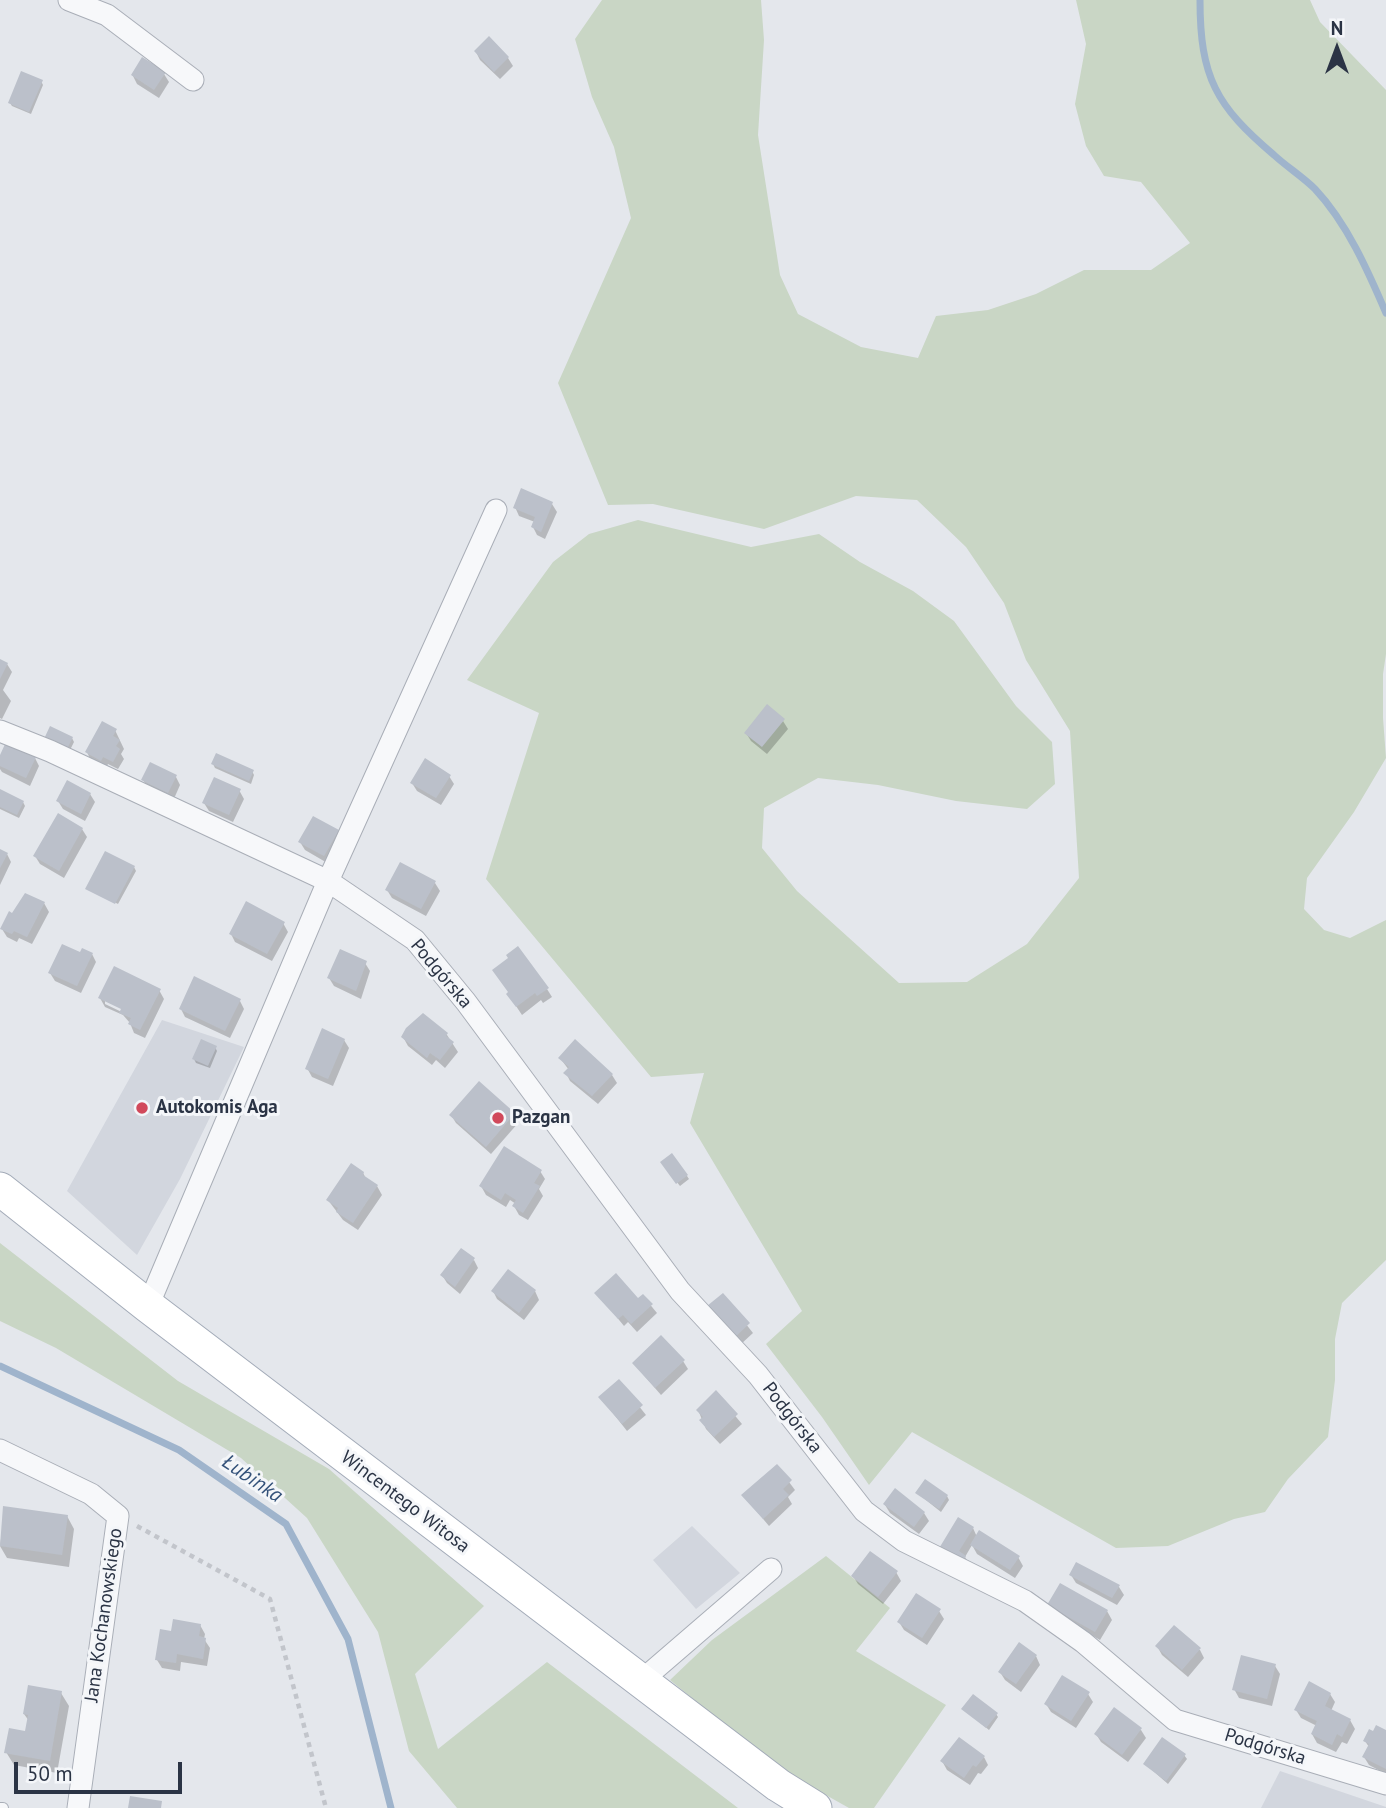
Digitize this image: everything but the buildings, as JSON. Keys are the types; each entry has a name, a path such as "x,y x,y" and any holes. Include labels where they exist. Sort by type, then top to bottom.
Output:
{"main road":[{"name":"Wincentego Witosa","path":"0,1189 148,1306 641,1681 778,1785 815,1808"}],"street":[{"path":"69,0 107,15 193,80"},
{"path":"148,1306 328,881 496,510"},
{"name":"Podgórska","path":"0,731 50,751 328,881 415,940 466,1002 680,1291 758,1375 864,1511 904,1541 1025,1601 1083,1642 1175,1720 1386,1784"},
{"name":"Jana Kochanowskiego","path":"0,1450 91,1494 118,1516 78,1808"},
{"path":"641,1681 771,1569"}],"path":[{"path":"118,1516 270,1599 326,1808"}],"shaded area":[{"path":"162,1020 244,1047 180,1179 137,1255 67,1191"},
{"path":"692,1526 740,1573 696,1609 653,1560"},
{"path":"1280,1771 1386,1807 1386,1808 1261,1808"}],"green space":[{"path":"602,0 761,0 764,40 758,135 780,275 798,314 861,347 918,358 936,316 988,310 1036,294 1084,270 1151,270 1190,243 1141,182 1104,176 1086,146 1075,104 1086,44 1076,0 1310,0 1320,22 1386,90 1386,654 1383,718 1386,758 1354,812 1307,878 1304,909 1324,930 1350,938 1386,920 1386,1260 1342,1303 1335,1339 1335,1380 1328,1437 1288,1479 1265,1512 1234,1519 1168,1546 1116,1548 912,1432 869,1485 822,1417 766,1344 802,1311 690,1123 704,1073 651,1077 486,879 539,713 467,680 553,562 589,534 638,520 751,547 819,534 860,562 913,591 954,621 1016,706 1052,742 1055,784 1027,809 956,801 878,785 818,778 764,808 762,848 797,891 899,983 967,982 1027,944 1079,878 1070,731 1026,660 1004,603 966,547 917,500 856,496 764,529 653,504 608,505 558,383 631,218 614,147 592,97 575,39"},
{"path":"0,1243 178,1381 329,1469 484,1606 415,1674 438,1749 547,1662 738,1808 457,1808 409,1751 378,1632 307,1518 241,1458 56,1348 0,1321"},
{"path":"826,1556 890,1608 856,1651 946,1705 874,1808 849,1808 776,1767 670,1680 712,1640"}],"waterway":[{"path":"1200,0 1203,50 1215,88 1225,105 1254,137 1326,202 1356,248 1386,313"},
{"name":"Łubinka","path":"0,1366 179,1450 286,1524 348,1639 391,1808"}],"place":[{"name":"Autokomis Aga","path":"142,1108"},
{"name":"Pazgan","path":"498,1118"}]}
